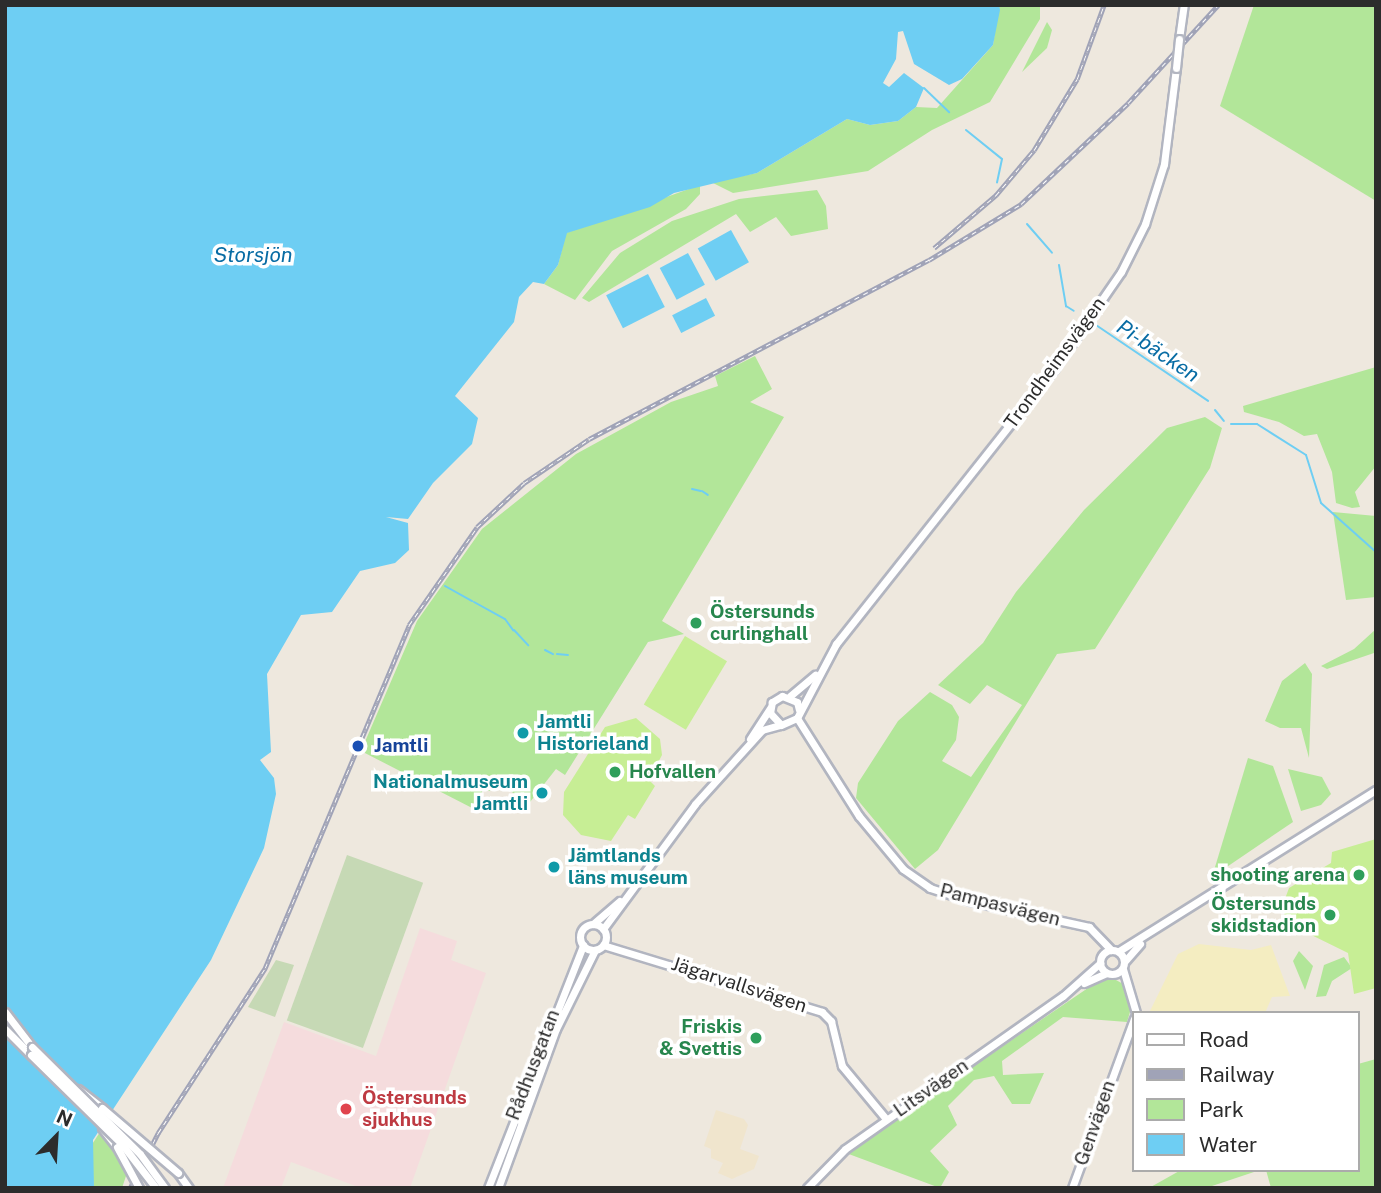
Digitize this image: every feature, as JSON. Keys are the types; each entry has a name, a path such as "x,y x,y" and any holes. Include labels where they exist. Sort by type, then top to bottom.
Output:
{"main road":[{"name":"Trondheimsvägen","path":"798,714 819,673 1054,369 1121,272 1161,176 1184,5"},
{"name":"Trondheimsvägen","path":"790,696 819,673"},
{"path":"629,891 582,931 583,945 595,950 605,942 604,929 629,891 762,730 784,725 798,714 790,696 776,698 739,755"},
{"path":"770,707 772,718 804,733"},
{"name":"Pampasvägen","path":"798,714 804,733 875,837 930,887 1075,923 1115,951 1124,965"},
{"path":"1115,951 1146,938 1376,790"},
{"path":"593,924 604,929"},
{"path":"1099,938 1101,959 1110,974 1133,991"},
{"path":"1136,1011 1133,991 1124,965 1146,938"},
{"name":"Jägarvallsvägen","path":"605,942 822,1012 834,1030 842,1066 886,1119"},
{"name":"Rådhusgatan","path":"488,1188 583,945"},
{"name":"Rådhusgatan","path":"498,1188 561,1019 595,950"},
{"name":"Litsvägen","path":"807,1188 845,1149 1063,996 1101,959 1115,951"},
{"name":"Litsvägen","path":"1063,996 1124,965"},
{"path":"5,1012 31,1051"},
{"path":"5,1021 156,1188"},
{"name":"Genvägen","path":"1072,1188 1132,1024"},
{"path":"5,1030 178,1173 187,1188"},
{"path":"5,1036 31,1051"},
{"path":"69,1082 165,1188"},
{"path":"91,1113 139,1188"}],"shaded area":[{"name":"Östersunds sjukhus","path":"420,928 457,941 451,960 486,973 410,1188 361,1188 291,1162 281,1188 223,1188 284,1022 376,1056"},
{"path":"716,1110 744,1119 748,1125 740,1149 759,1156 754,1169 732,1179 718,1173 723,1163 711,1158 711,1149 704,1146"}],"green space":[{"path":"999,5 1040,5 1040,19 990,102 932,130 868,171 733,193 711,182 757,173 847,119 870,125 898,121 916,107 937,108 993,45"},
{"path":"1254,5 1376,5 1376,201 1220,106"},
{"path":"1047,22 1052,30 1047,48 1022,72"},
{"path":"700,185 700,194 686,209 612,251 575,300 544,284 558,265 566,233"},
{"path":"817,190 826,206 828,229 791,236 776,217 750,232 736,214 589,302 582,298 620,253 672,221 739,199"},
{"name":"Jamtli","path":"755,356 772,389 750,402 784,417 662,621 684,634 648,642 565,775 556,769 530,802 495,783 490,791 483,789 476,810 361,751 417,621 482,529 576,454 671,402 718,386 715,376"},
{"path":"1376,367 1376,466 1355,492 1360,507 1352,508 1336,503 1332,472 1317,434 1304,436 1279,422 1244,412 1243,406"},
{"path":"1205,417 1222,428 1210,468 1095,649 1057,654 938,850 915,869 856,798 858,783 898,721 930,692 952,705 959,717 956,740 942,761 971,777 1022,705 987,685 970,704 938,685 983,643 1016,592 1084,510 1167,428"},
{"path":"1333,512 1376,516 1376,597 1346,600"},
{"path":"1376,629 1374,653 1327,669 1321,666 1354,649"},
{"path":"685,636 727,661 686,730 644,705"},
{"path":"1305,663 1312,674 1309,758 1301,728 1280,728 1265,721 1282,681"},
{"name":"Hofvallen","path":"636,718 660,739 662,755 649,780 655,786 635,819 628,815 611,841 581,835 563,815 564,792 605,727"},
{"path":"1248,758 1273,766 1293,822 1212,877"},
{"path":"1288,769 1322,777 1331,794 1321,805 1301,811"},
{"name":"Östersunds skidstadion","path":"1376,839 1376,988 1354,994 1348,953 1287,923 1282,907 1289,888 1331,863 1332,852"},
{"path":"347,855 423,883 363,1048 287,1020"},
{"path":"1299,951 1313,966 1305,990 1293,961"},
{"path":"1344,957 1352,968 1332,981 1326,996 1316,997 1324,965"},
{"path":"276,960 294,965 275,1017 248,1007"},
{"path":"1107,975 1125,985 1133,1002 1127,1022 1063,1017 1002,1061 1003,1075 1044,1073 1030,1104 1012,1104 994,1076 974,1080 948,1106 957,1125 930,1151 949,1172 940,1188 846,1153"},
{"path":"1376,1059 1376,1188 1271,1188 1267,1172 1360,1172 1360,1063"},
{"path":"100,1132 127,1173 122,1188 94,1188 89,1149"},
{"path":"1177,1172 1254,1172 1206,1188 1149,1188"}],"sand":[{"path":"1199,944 1251,950 1271,945 1290,996 1272,997 1266,1011 1150,1011 1178,954"}],"water":[{"name":"Storsjön","path":"5,5 999,5 1000,10 993,45 962,79 949,85 914,64 903,31 898,32 896,59 883,83 889,87 904,73 924,88 916,107 898,121 870,125 847,119 757,173 674,193 650,207 567,233 558,265 544,284 533,282 519,297 514,322 455,396 478,418 472,444 433,483 408,519 386,517 408,523 409,550 395,563 360,571 332,612 301,615 267,674 271,752 260,760 274,778 276,794 264,848 211,960 93,1140 94,1188 5,1188"},
{"path":"731,230 749,262 716,281 698,248"},
{"path":"688,253 705,285 677,300 660,268"},
{"path":"648,274 665,307 623,328 606,295"},
{"path":"706,298 715,316 681,333 672,315"}],"waterway":[{"name":"Pi-bäcken","path":"924,88 949,112"},
{"name":"Pi-bäcken","path":"966,130 1002,159 997,182"},
{"name":"Pi-bäcken","path":"1027,224 1052,253"},
{"name":"Pi-bäcken","path":"1059,265 1066,306 1074,311"},
{"name":"Pi-bäcken","path":"1093,323 1208,401"},
{"name":"Pi-bäcken","path":"1215,410 1224,421"},
{"name":"Pi-bäcken","path":"1231,424 1257,424 1306,455 1321,503 1376,552"},
{"path":"692,489 701,491"},
{"path":"702,491 708,495"},
{"path":"445,586 472,601"},
{"path":"474,602 505,619 513,630"},
{"path":"514,630 528,645"},
{"path":"545,650 553,654"},
{"path":"557,654 568,655"}],"railway":[{"path":"934,248 996,195 1034,150 1077,79 1104,5"},
{"path":"130,1188 158,1133 265,968 409,625 477,527 524,483 589,439 929,260 1021,204 1128,103 1218,5"}],"place":[{"name":"Östersunds curlinghall","path":"696,623"},
{"name":"Jamtli Historieland","path":"523,733"},
{"name":"Jamtli","path":"358,746"},
{"name":"Hofvallen","path":"615,772"},
{"name":"Nationalmuseum Jamtli","path":"542,793"},
{"name":"Jämtlands läns museum","path":"554,867"},
{"name":"shooting arena","path":"1359,875"},
{"name":"Östersunds skidstadion","path":"1330,915"},
{"name":"Friskis & Svettis","path":"756,1038"},
{"name":"Östersunds sjukhus","path":"346,1109"}]}
